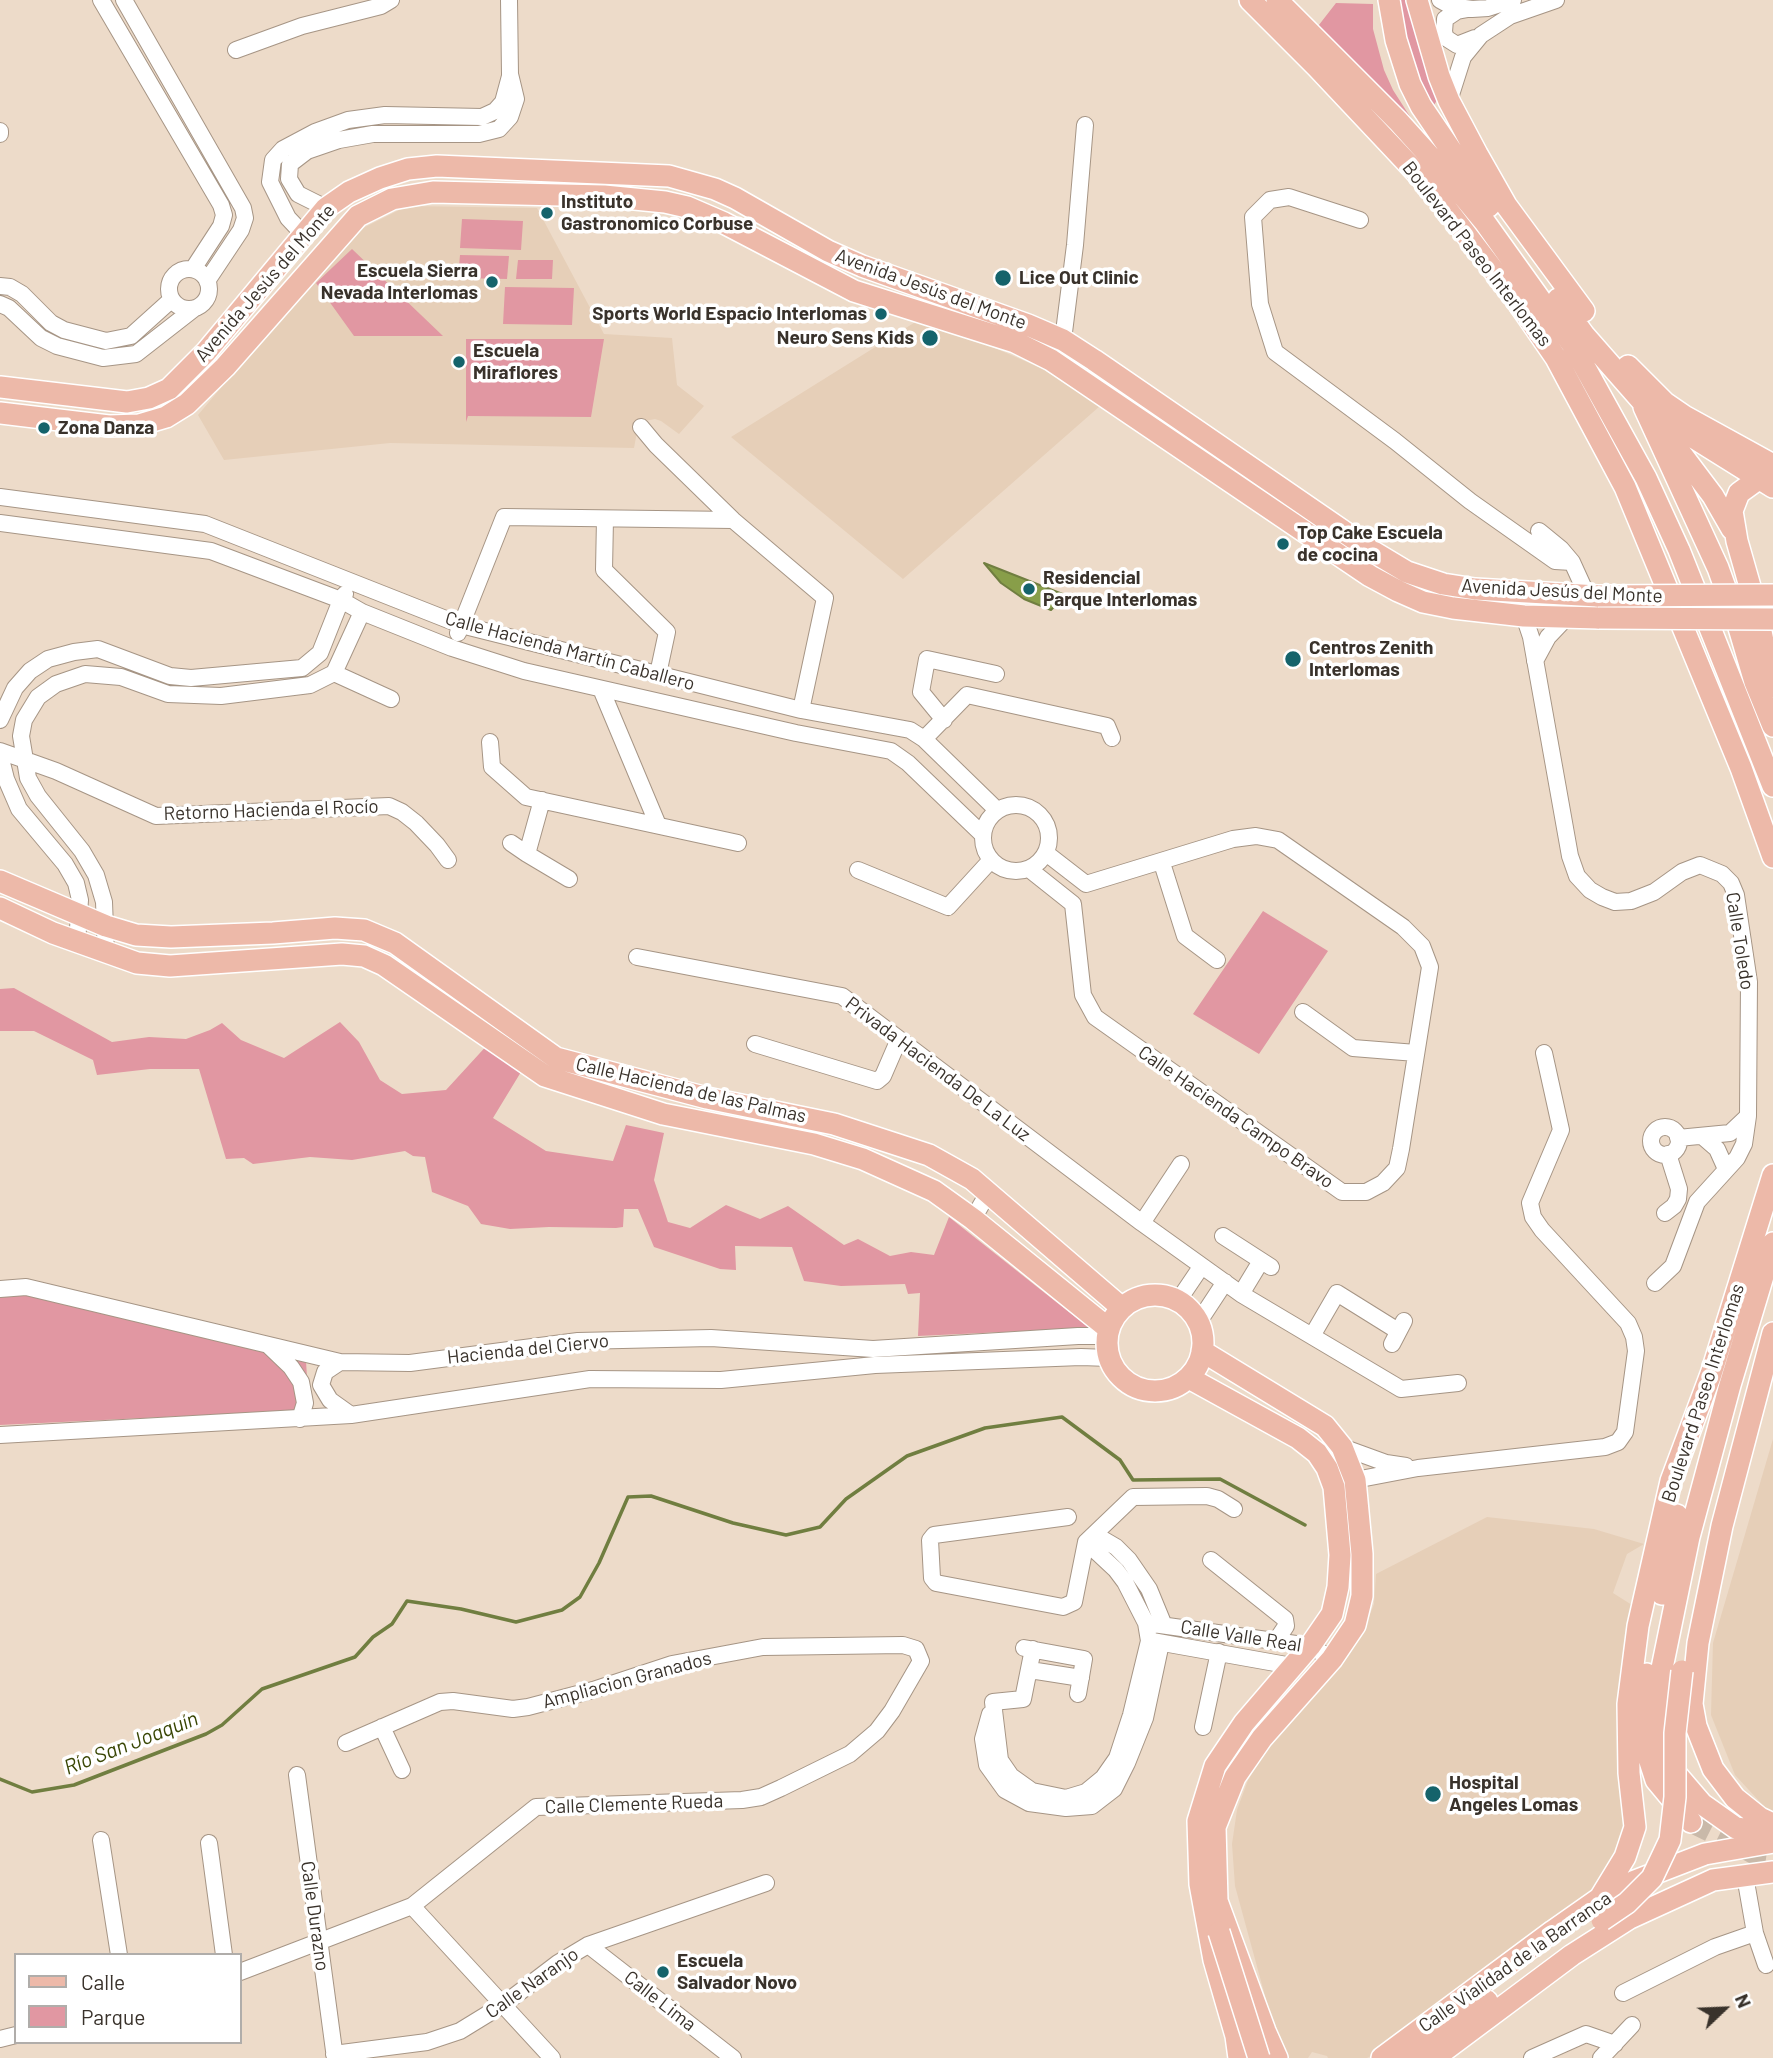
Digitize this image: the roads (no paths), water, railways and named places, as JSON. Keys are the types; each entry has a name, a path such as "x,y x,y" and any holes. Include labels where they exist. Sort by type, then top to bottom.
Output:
{"main road":[{"name":"Boulevard Paseo Interlomas","path":"1250,0 1430,187 1514,297 1556,358 1625,487 1741,768 1773,858"},
{"name":"Boulevard Paseo Interlomas","path":"1277,0 1398,121 1435,162 1484,220 1572,344 1652,490 1773,786"},
{"path":"1389,0 1390,19 1402,64 1428,116 1469,179 1584,335 1649,408 1703,442 1769,474"},
{"path":"1417,0 1449,101 1506,205 1631,370 1665,403 1769,474"},
{"path":"1428,116 1449,101"},
{"name":"Avenida Jesús del Monte","path":"0,387 127,402 149,398 169,389 206,352 326,208 349,192 408,169 437,166 669,176 715,189 735,198 828,251 873,270 1063,340 1407,572 1443,584 1475,589 1593,596 1773,595"},
{"name":"Avenida Jesús del Monte","path":"0,413 109,426 139,425 166,417 187,404 225,367 358,216 392,199 433,192 604,196 666,202 687,207 724,223 853,291 1015,342 1051,360 1370,576 1423,602 1524,616 1773,619"},
{"path":"818,272 828,251"},
{"path":"1631,370 1674,460 1718,568 1755,682 1773,726"},
{"path":"1674,460 1703,442"},
{"path":"1674,460 1713,496 1737,541"},
{"path":"1769,474 1745,487 1735,501 1732,511 1773,687"},
{"path":"1311,536 1322,516"},
{"name":"Calle Hacienda de las Palmas","path":"0,881 106,926 136,935 171,937 335,928 365,930 395,943 556,1058 707,1098 834,1124 929,1155 972,1179 1122,1308"},
{"name":"Calle Hacienda de las Palmas","path":"0,908 77,943 137,963 170,966 342,954 364,956 384,965 545,1076 663,1114 814,1144 863,1159 934,1191 973,1219 1108,1332"},
{"name":"Boulevard Paseo Interlomas","path":"1600,1898 1625,1857 1635,1827 1629,1773 1628,1704 1638,1626 1671,1481 1693,1427 1719,1349 1773,1175"},
{"name":"Boulevard Paseo Interlomas","path":"1773,1243 1730,1385 1689,1537 1661,1673 1658,1729 1672,1769 1702,1804 1736,1828 1773,1833"},
{"path":"1149,1295 1178,1301 1190,1311 1198,1323 1202,1337 1202,1351 1189,1378 1172,1388 1157,1391 1129,1384 1118,1374 1109,1358 1108,1332 1122,1308 1134,1299 1149,1295"},
{"path":"1410,2058 1627,1903 1652,1878 1670,1840 1675,1797 1675,1733 1682,1671 1706,1538 1726,1461 1756,1370 1771,1340"},
{"path":"1771,1340 1722,1526 1698,1643 1692,1704 1696,1726 1713,1769 1735,1798 1760,1818 1773,1824"},
{"path":"1202,1351 1325,1426 1342,1447 1355,1479 1362,1554 1362,1596 1355,1625 1332,1659 1262,1738 1235,1777 1215,1827 1219,1932 1259,2058"},
{"path":"1189,1378 1298,1438 1317,1453 1328,1468 1334,1487 1340,1555 1338,1587 1332,1614 1310,1646 1244,1723 1215,1766 1198,1821 1200,1884 1214,1960 1236,2036 1239,2058"},
{"path":"1726,1461 1730,1385"},
{"path":"1691,1822 1656,1780 1642,1737 1644,1691 1693,1427"},
{"name":"Calle Vialidad de la Barranca","path":"1383,2058 1600,1898 1705,1854 1773,1843"},
{"path":"1681,1862 1690,1862 1697,1867 1701,1876 1698,1885 1692,1890"},
{"name":"Calle Vialidad de la Barranca","path":"1440,2056 1572,1955 1630,1918 1713,1880 1773,1871"},
{"path":"1217,1900 1265,2031 1278,2058"},
{"path":"1236,2036 1248,2042 1254,2041 1265,2031"}],"street":[{"path":"101,0 221,205 224,215 221,226 193,269"},
{"path":"124,0 243,208 241,230 207,281"},
{"path":"236,50 302,26 381,6 391,0"},
{"path":"326,208 304,198 292,186 289,172 290,164 320,146 373,134 479,134 499,129 510,117 516,99 510,74 509,0"},
{"path":"1440,0 1451,6 1468,9"},
{"path":"1513,0 1488,8 1457,11 1445,19 1443,25 1446,38 1457,45 1465,44 1510,16 1556,0"},
{"path":"1449,101 1463,57 1481,35"},
{"path":"304,235 288,218 270,182 273,160 283,149 315,132 348,120 385,115 482,117 495,111 503,102 510,74"},
{"path":"1063,340 1086,125"},
{"path":"1360,220 1289,197 1270,200 1253,217 1260,304 1275,352 1395,441 1480,509 1555,561 1572,562"},
{"path":"0,304 9,308 40,338 57,346 103,358 136,354 204,302 209,292 204,275 193,269 181,270 172,277 168,288 172,300 186,309 195,308"},
{"path":"0,286 22,295 51,323 64,330 106,341 131,336 172,300"},
{"path":"641,427 733,520 825,598 801,710"},
{"name":"Calle Hacienda Martín Caballero","path":"0,497 205,524 461,625 801,710 909,730 925,739 997,810"},
{"path":"452,648 503,517 733,520"},
{"path":"604,519 604,570 667,632 658,674"},
{"name":"Calle Hacienda Martín Caballero","path":"0,523 211,551 341,600 362,612 452,648 524,671 796,733 891,751 908,763 983,835"},
{"path":"1539,531 1562,549 1593,596"},
{"path":"0,720 15,688 30,671 48,659 98,649 170,676 191,678 302,668 320,653 341,600 350,589 405,603"},
{"path":"106,954 104,902 96,875 82,851 37,796 28,778 21,736 24,720 38,697 56,684 85,674 121,677 168,694 220,696 310,685 334,673 362,612"},
{"name":"Calle Toledo","path":"1524,616 1531,637 1570,856 1577,876 1590,890 1615,902 1631,901 1643,898 1682,872 1700,865 1722,874 1731,883 1736,895 1749,982 1748,1116 1744,1144 1737,1158 1697,1202 1673,1266 1656,1283"},
{"path":"1535,661 1548,637 1566,618"},
{"path":"944,720 920,692 927,659 996,674"},
{"path":"334,673 391,699"},
{"path":"601,689 658,825"},
{"path":"925,739 967,695 1107,726 1112,738"},
{"path":"490,742 492,767 526,797 738,843"},
{"path":"0,753 6,779 19,809 60,857 76,883 80,900 77,943"},
{"name":"Retorno Hacienda el Rocío","path":"0,753 23,758 57,771 156,816 389,806 416,823 448,860"},
{"path":"37,796 57,771"},
{"path":"527,854 542,800"},
{"path":"1014,804 1031,807 1044,819 1049,835 1046,853 1029,869 1016,871 1002,868 991,860 984,849 983,835 987,821 997,810 1014,804"},
{"name":"Calle Hacienda Campo Bravo","path":"1029,869 1073,904 1083,995 1095,1017 1342,1192 1366,1192 1383,1183 1397,1168 1416,1054 1430,967 1422,946 1402,927 1278,840 1256,836 1233,839 1162,863 1086,884 1046,853"},
{"path":"60,857 70,837"},
{"path":"511,843 569,879"},
{"path":"60,857 82,851"},
{"path":"858,870 948,907 991,860"},
{"path":"1162,863 1185,936 1217,960"},
{"name":"Privada Hacienda De La Luz","path":"637,957 842,996 1142,1223 1241,1294 1401,1389 1458,1383"},
{"path":"1303,1012 1353,1048 1416,1054"},
{"path":"755,1044 877,1081 883,1076 899,1039"},
{"path":"1355,1479 1418,1468 1605,1447 1618,1442 1625,1432 1636,1351 1628,1322 1542,1230 1530,1203 1561,1130 1544,1053"},
{"path":"1678,1138 1730,1133 1748,1116"},
{"path":"1667,1128 1675,1132 1678,1138 1676,1149 1668,1154 1660,1154 1651,1140 1655,1132 1667,1128"},
{"path":"1702,1136 1717,1149 1726,1169"},
{"path":"1665,1213 1674,1206 1679,1189 1668,1154"},
{"path":"1142,1223 1181,1164"},
{"path":"973,1219 988,1193"},
{"path":"1223,1236 1266,1264 1241,1294"},
{"path":"1178,1301 1201,1267"},
{"path":"1198,1323 1225,1282"},
{"name":"Hacienda del Ciervo","path":"0,1289 26,1287 341,1362 410,1363 578,1340 711,1339 873,1349 1108,1332"},
{"path":"1312,1336 1337,1293 1398,1332"},
{"path":"266,1343 291,1367 301,1382 305,1403 300,1419"},
{"path":"774,1375 775,1344"},
{"name":"Hacienda del Ciervo","path":"0,1435 351,1415 590,1379 721,1380 875,1365 1109,1358"},
{"path":"341,1362 326,1372 321,1385 330,1399 351,1415"},
{"path":"1342,1447 1386,1463 1418,1468"},
{"path":"1068,1517 934,1535 930,1540 932,1578 936,1583 1063,1607 1074,1602 1086,1542 1129,1500 1137,1496 1207,1496 1234,1509"},
{"path":"1030,1670 1080,1686 1085,1661 1081,1657 1028,1649 1030,1670 1023,1699 993,1702 1000,1760 1011,1776 1032,1791 1066,1798 1086,1792 1103,1779 1117,1758 1155,1642 1155,1623 1149,1589 1129,1560 1104,1540 1086,1542"},
{"path":"1211,1560 1285,1619 1286,1626 1276,1641"},
{"name":"Calle Valle Real","path":"1155,1623 1310,1646 1332,1659"},
{"name":"Calle Valle Real","path":"1155,1642 1292,1666"},
{"name":"Ampliacion Granados","path":"346,1743 440,1702 453,1701 513,1709 528,1707 593,1690 672,1664 763,1647 903,1644 916,1648"},
{"name":"Calle Clemente Rueda","path":"242,1971 412,1906 536,1807 742,1800 761,1797 781,1788 841,1758 877,1731 919,1667 921,1661 916,1648"},
{"path":"1203,1727 1219,1652"},
{"path":"382,1727 402,1770"},
{"name":"Calle Durazno","path":"297,1775 334,2056"},
{"path":"101,1840 119,1953"},
{"path":"209,1843 224,1953"},
{"path":"1745,1876 1755,1933 1766,1965"},
{"name":"Calle Naranjo","path":"334,2056 427,2042 460,2031 588,1945 766,1883"},
{"path":"412,1906 552,2058"},
{"path":"1623,1993 1715,1947 1755,1933"},
{"name":"Calle Lima","path":"588,1945 733,2058"},
{"path":"1601,2058 1632,2025"},
{"path":"1532,2058 1586,2034 1615,2044"}],"waterway":[{"name":"Río San Joaquín","path":"0,1779 32,1792 74,1785 206,1734 222,1725 262,1689 355,1657 373,1637 392,1624 407,1601 461,1609 516,1622 562,1610 580,1597 599,1563 628,1497 651,1496 733,1523 786,1535 820,1527 846,1499 907,1456 985,1428 1062,1417 1120,1460 1133,1480 1220,1479 1305,1525"}],"tunnel":[{"path":"1691,1822 1753,1853 1773,1856"}],"place":[{"name":"Instituto Gastronomico Corbuse","path":"547,213"},
{"name":"Lice Out Clinic","path":"1003,278"},
{"name":"Escuela Sierra Nevada Interlomas","path":"492,282"},
{"name":"Sports World Espacio Interlomas","path":"881,314"},
{"name":"Neuro Sens Kids","path":"930,338"},
{"name":"Escuela Miraflores","path":"459,362"},
{"name":"Zona Danza","path":"44,428"},
{"name":"Top Cake Escuela de cocina","path":"1283,544"},
{"name":"Residencial Parque Interlomas","path":"1029,589"},
{"name":"Centros Zenith Interlomas","path":"1293,659"},
{"name":"Hospital Angeles Lomas","path":"1433,1794"},
{"name":"Escuela Salvador Novo","path":"663,1972"}]}
